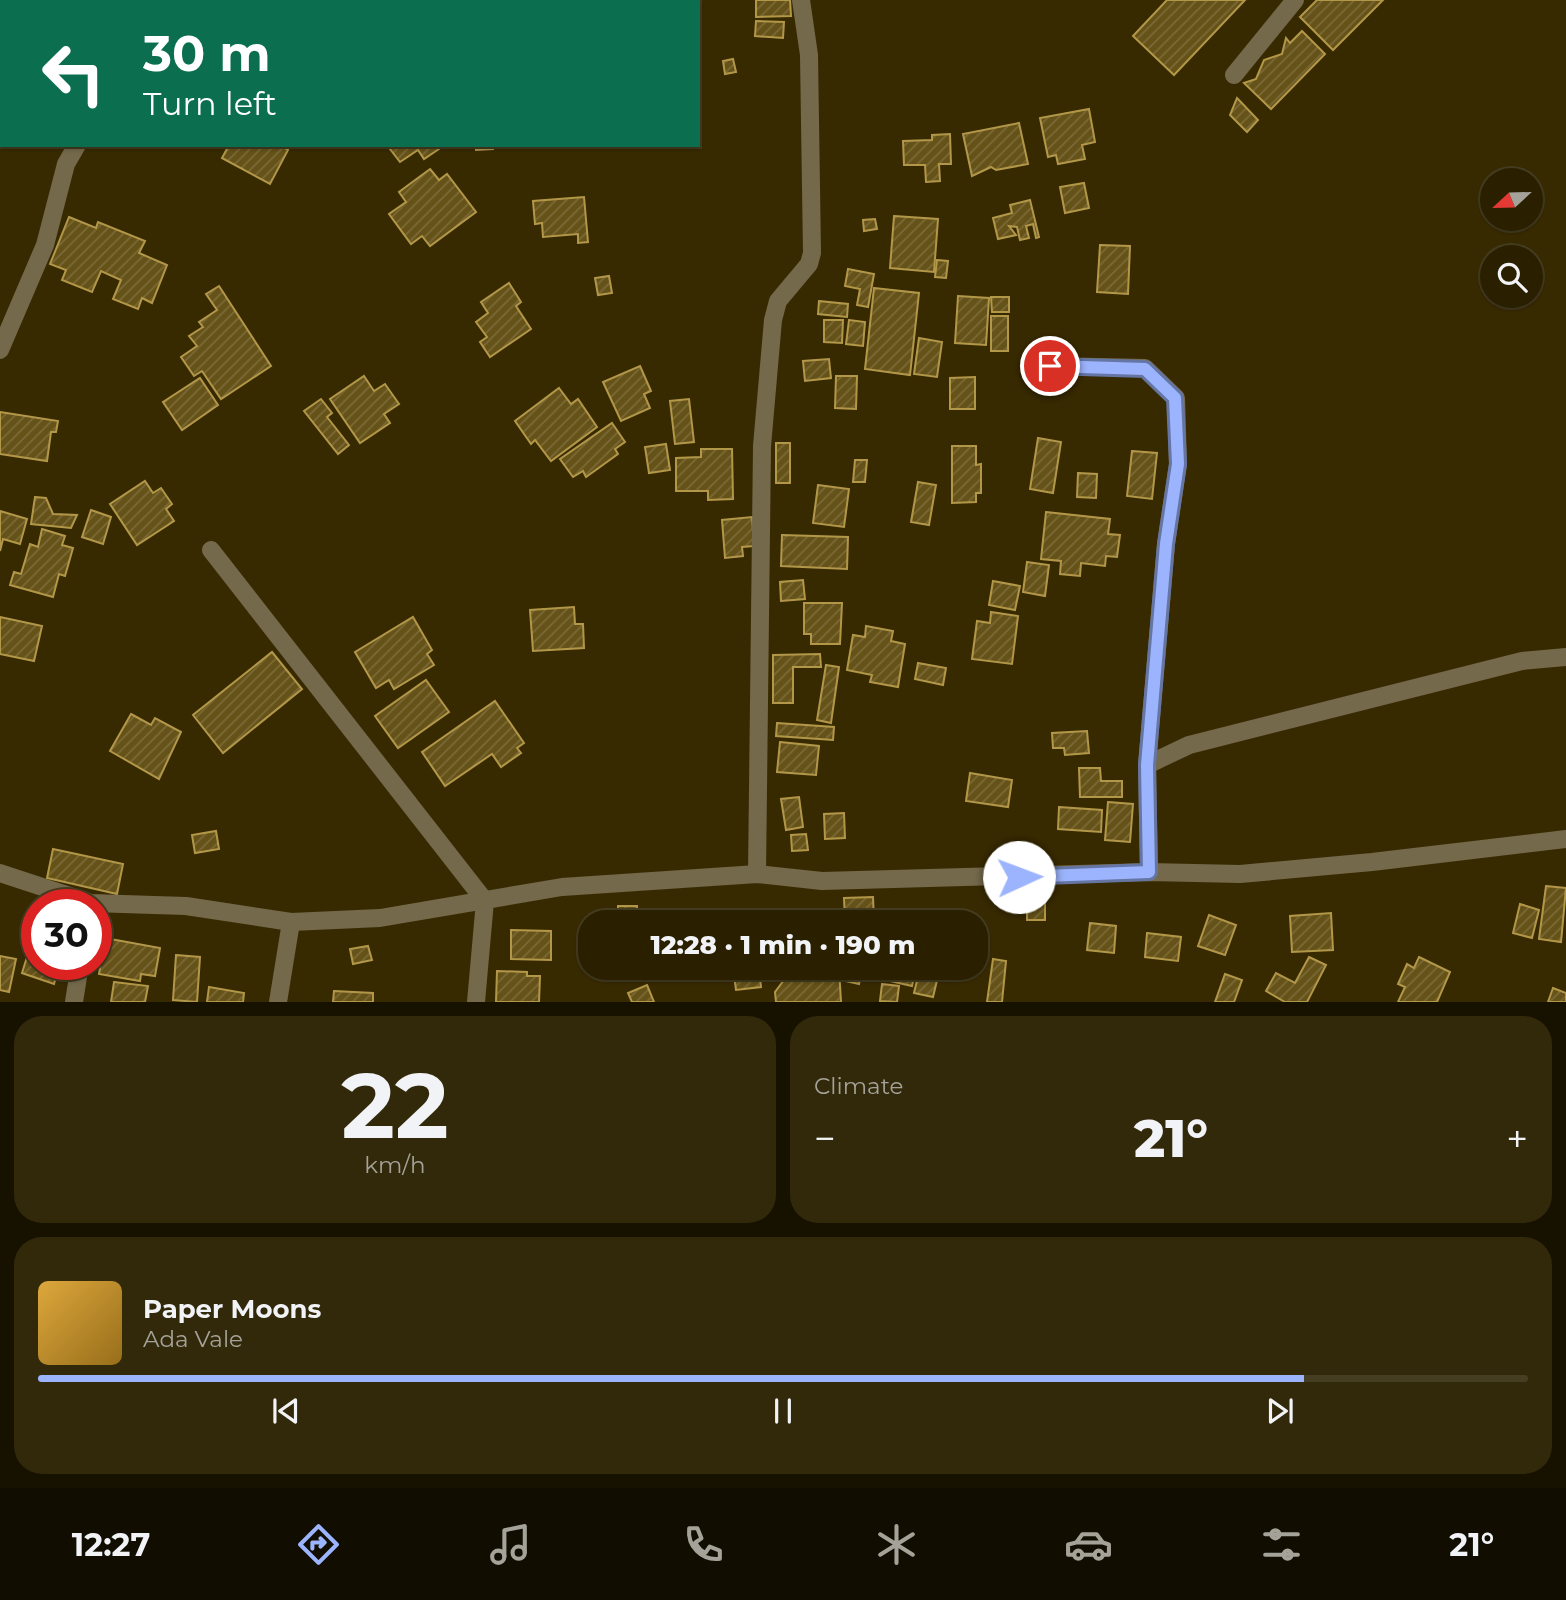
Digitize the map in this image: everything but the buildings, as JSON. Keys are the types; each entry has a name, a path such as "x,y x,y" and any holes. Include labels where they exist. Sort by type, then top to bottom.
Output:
{"street":[{"path":"757,874 762,446 773,320 778,300 809,264 814,227 809,55 802,0"},
{"path":"1234,75 1295,0"},
{"path":"0,350 45,245 66,164 76,147"},
{"path":"1050,366 1145,369 1175,398 1178,464 1166,544 1147,765 1149,872"},
{"path":"211,550 485,901 476,1002"},
{"path":"1147,765 1189,745 1252,728 1522,661 1566,657"},
{"path":"112,904 186,906 291,922 380,918 562,887 757,874 822,881 1149,872 1240,874 1566,839"},
{"path":"0,873 47,889"},
{"path":"278,1002 291,922"},
{"path":"74,1002 77,980"}],"route":[{"path":"1019,877 1149,872 1147,765 1155,697 1166,544 1178,464 1175,398 1145,369 1095,365 1050,366"}]}
